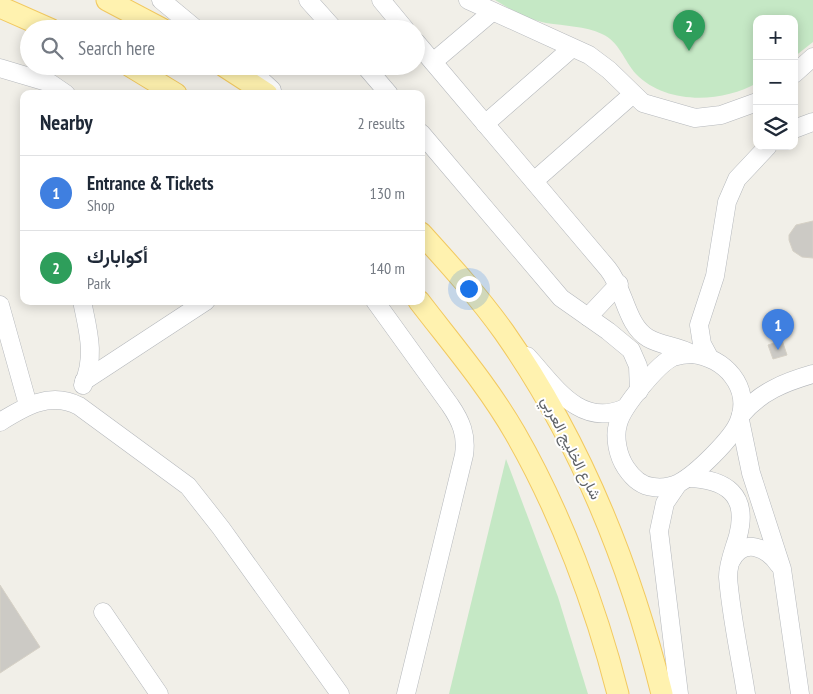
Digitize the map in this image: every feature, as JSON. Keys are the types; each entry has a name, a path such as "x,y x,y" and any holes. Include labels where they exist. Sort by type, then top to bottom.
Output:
{"main road":[{"path":"107,0 145,20"},
{"path":"0,7 30,20"},
{"path":"145,75 169,90"},
{"path":"238,75 261,90"},
{"name":"شارع الخليج العربي","path":"425,238 502,330 555,412 609,526 640,610 662,694"},
{"path":"421,305 502,412 536,472 594,609 618,694"}],"street":[{"path":"162,0 185,20"},
{"path":"308,0 326,20"},
{"path":"380,0 397,20"},
{"path":"468,0 589,56 602,65 642,103 695,118 721,115 753,103"},
{"path":"433,62 492,12"},
{"path":"485,124 572,48"},
{"path":"425,53 608,269 619,284 633,322 638,329 648,338 681,348 726,367 735,380 741,396 740,417 751,473 782,569 800,694"},
{"path":"798,70 813,57"},
{"path":"0,68 20,74"},
{"path":"23,75 50,83 60,90"},
{"path":"256,75 272,90"},
{"path":"372,75 385,90"},
{"path":"534,181 633,94"},
{"path":"798,128 813,122"},
{"path":"425,138 554,291 618,339 634,356 640,377 639,391"},
{"path":"700,356 700,318 715,276 731,190 743,170 764,150"},
{"path":"588,317 619,284"},
{"path":"0,305 28,405"},
{"path":"74,403 91,362 91,346 83,305"},
{"path":"84,381 200,305"},
{"path":"378,305 450,405 460,422 465,438 464,454 406,694"},
{"path":"502,330 578,408 602,415 625,408"},
{"path":"700,356 678,356 665,362 625,408 618,424 617,440 621,457 630,473 643,485 661,488 683,481 718,482 727,486 736,496 741,512 741,526 730,564 729,580 746,694"},
{"path":"679,694 660,531 665,503 683,481 728,438 740,417 760,395 786,383 813,374"},
{"path":"0,422 28,405 45,400 60,399 74,403 188,486 221,528 340,694"},
{"path":"730,564 739,550 755,546 768,552 782,569"},
{"path":"103,612 160,694"}],"green space":[{"path":"495,0 813,0 813,42 798,54 798,15 753,15 753,85 728,94 695,98 678,96 648,84 636,74 613,41 602,34 582,28 546,23 519,14"},
{"path":"506,459 558,597 588,694 449,694"}],"building":[{"path":"813,221 813,258 802,257 793,251 789,235 796,225"},
{"path":"782,340 787,355 773,359 768,345"},
{"path":"0,585 40,647 0,673"}],"place":[{"name":"أكوابارك","path":"689,51"},
{"name":"Entrance & Tickets","path":"778,350"}]}
